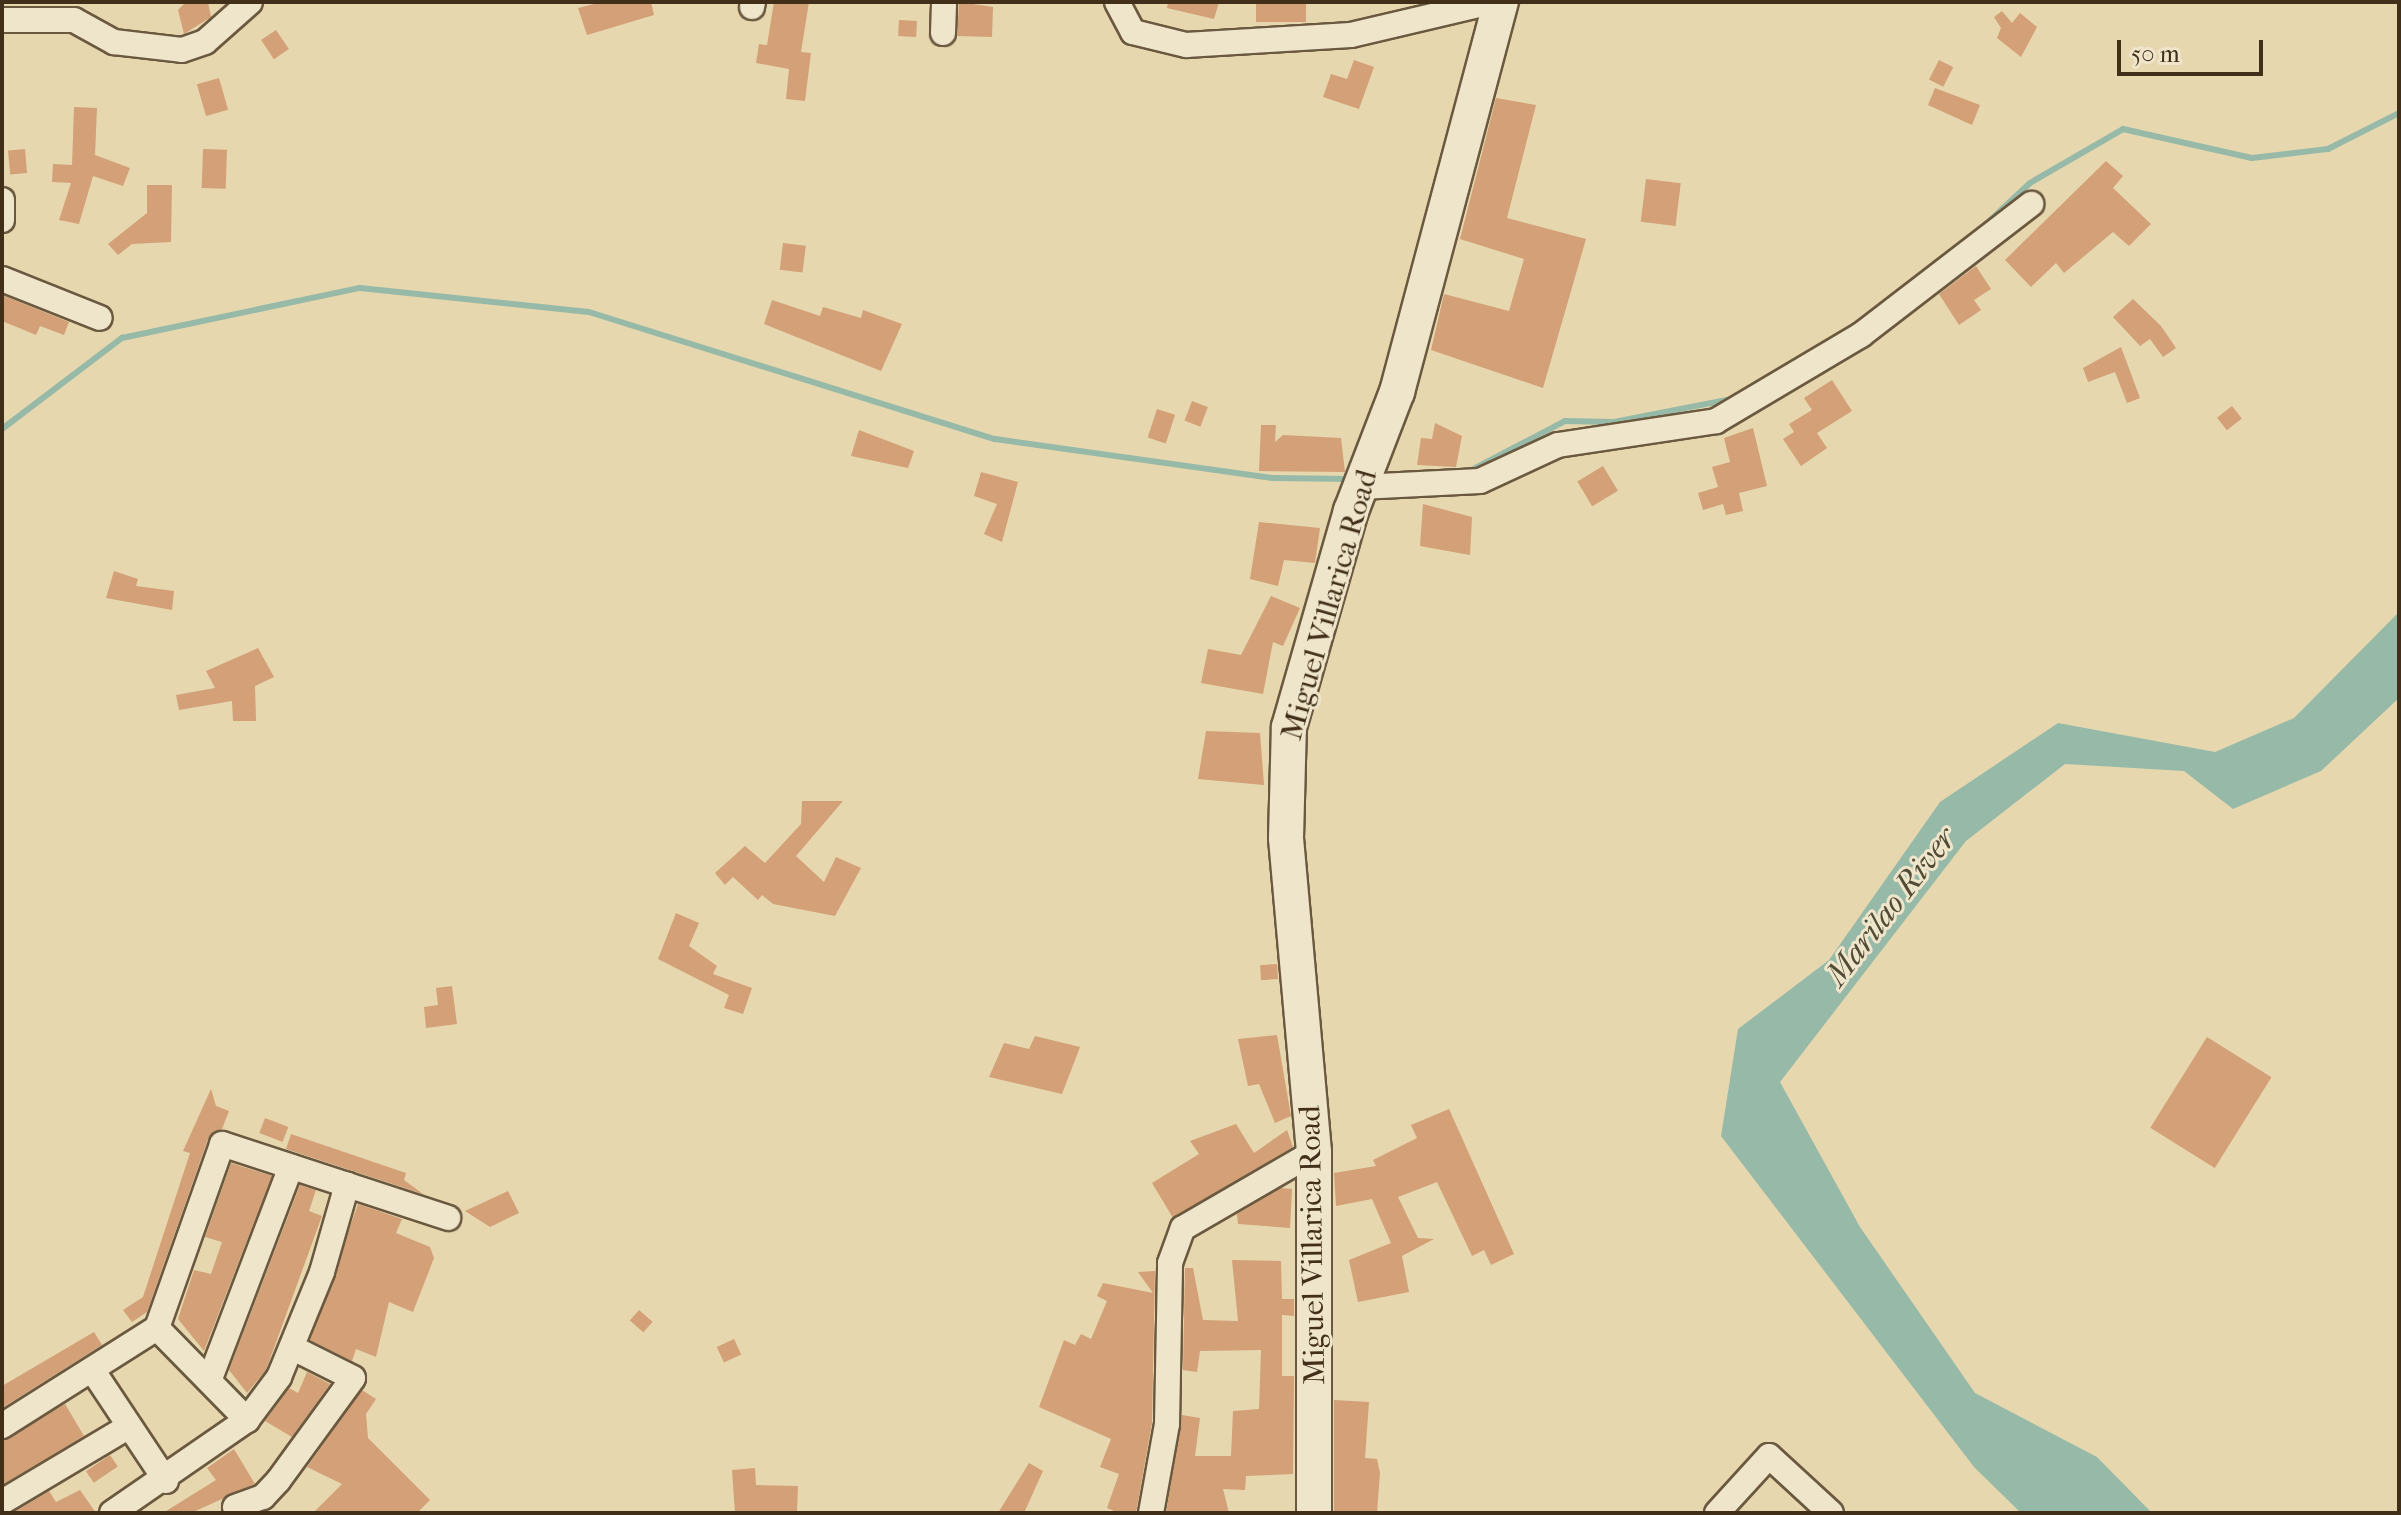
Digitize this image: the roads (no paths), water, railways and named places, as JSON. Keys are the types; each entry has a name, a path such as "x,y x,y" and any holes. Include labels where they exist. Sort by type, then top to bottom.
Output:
{"main road":[{"name":"Miguel Villarica Road","path":"1314,1513 1314,1152 1286,838 1289,727 1360,487 1397,392 1501,2"}],"street":[{"path":"2,20 74,20 114,42 182,50 205,42 250,2"},
{"path":"943,33 944,2"},
{"path":"1117,2 1133,32 1186,45 1351,35 1492,2"},
{"path":"2,200 2,220"},
{"path":"1360,487 1480,481 1558,445 1716,421 1861,335 2031,204"},
{"path":"2,279 100,318"},
{"path":"2,1426 157,1328 222,1144 448,1218"},
{"path":"1151,1513 1167,1424 1170,1263 1183,1228 1314,1152"},
{"path":"211,1376 291,1167"},
{"path":"112,1513 166,1481 247,1420 293,1348 347,1185"},
{"path":"157,1328 211,1376 247,1420"},
{"path":"235,1507 263,1497 278,1481 353,1378 293,1348"},
{"path":"93,1371 166,1481"},
{"path":"2,1502 128,1427"},
{"path":"1717,1513 1769,1456 1819,1509"}],"water":[{"name":"Marilao River","path":"2399,612 2399,698 2321,771 2233,809 2184,771 2065,764 1966,841 1780,1082 1860,1227 1975,1393 2097,1457 2152,1513 2021,1513 1974,1467 1721,1136 1738,1029 1829,960 1940,802 2058,723 2215,752 2294,718"}],"waterway":[{"path":"1983,227 2030,183 2123,129 2252,158 2328,149 2399,113"},
{"path":"2,429 122,338 360,288 589,312 995,439 1273,478 1351,479"},
{"path":"1466,473 1565,421 1614,422 1731,399"}]}
